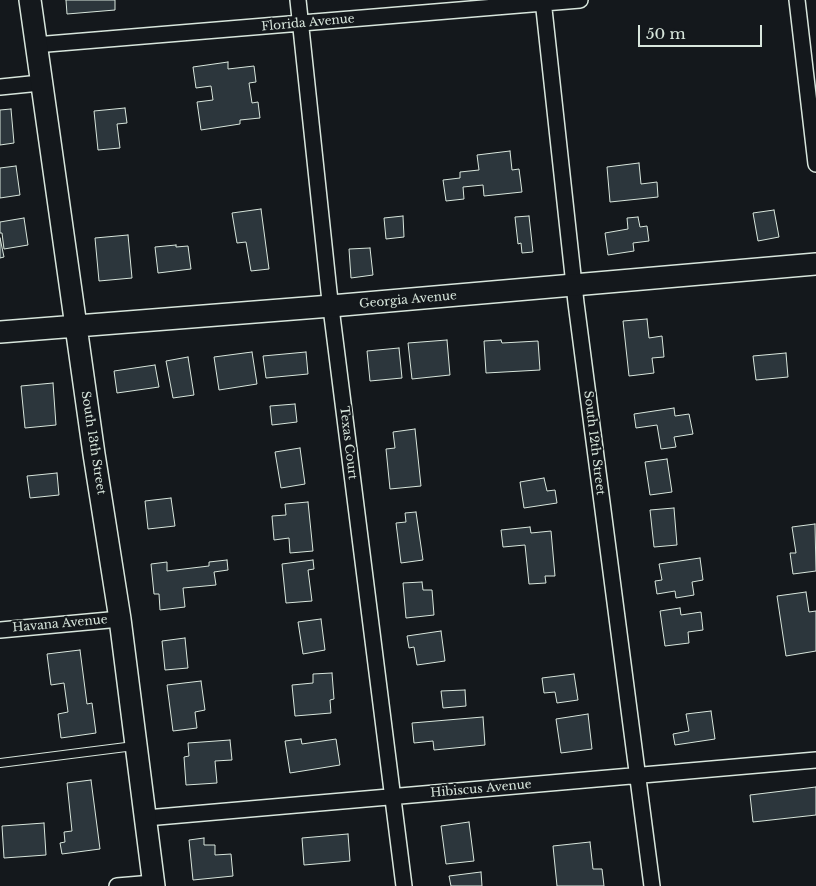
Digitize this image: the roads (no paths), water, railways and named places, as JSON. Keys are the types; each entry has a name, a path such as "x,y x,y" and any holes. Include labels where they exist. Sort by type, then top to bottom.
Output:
{"street":[{"name":"South 13th Street","path":"30,0 40,83 120,619 153,885"},
{"name":"Texas Court","path":"298,0 330,306 404,886"},
{"name":"Florida Avenue","path":"35,45 580,0"},
{"path":"797,0 816,164"},
{"name":"South 12th Street","path":"543,2 574,286 652,886"},
{"path":"0,87 40,83"},
{"name":"Georgia Avenue","path":"0,332 574,286 816,264"},
{"name":"Havana Avenue","path":"0,630 120,619"},
{"name":"Hibiscus Avenue","path":"146,818 816,760"},
{"path":"117,886 153,885"}],"lane":[{"path":"0,762 137,746"}]}
